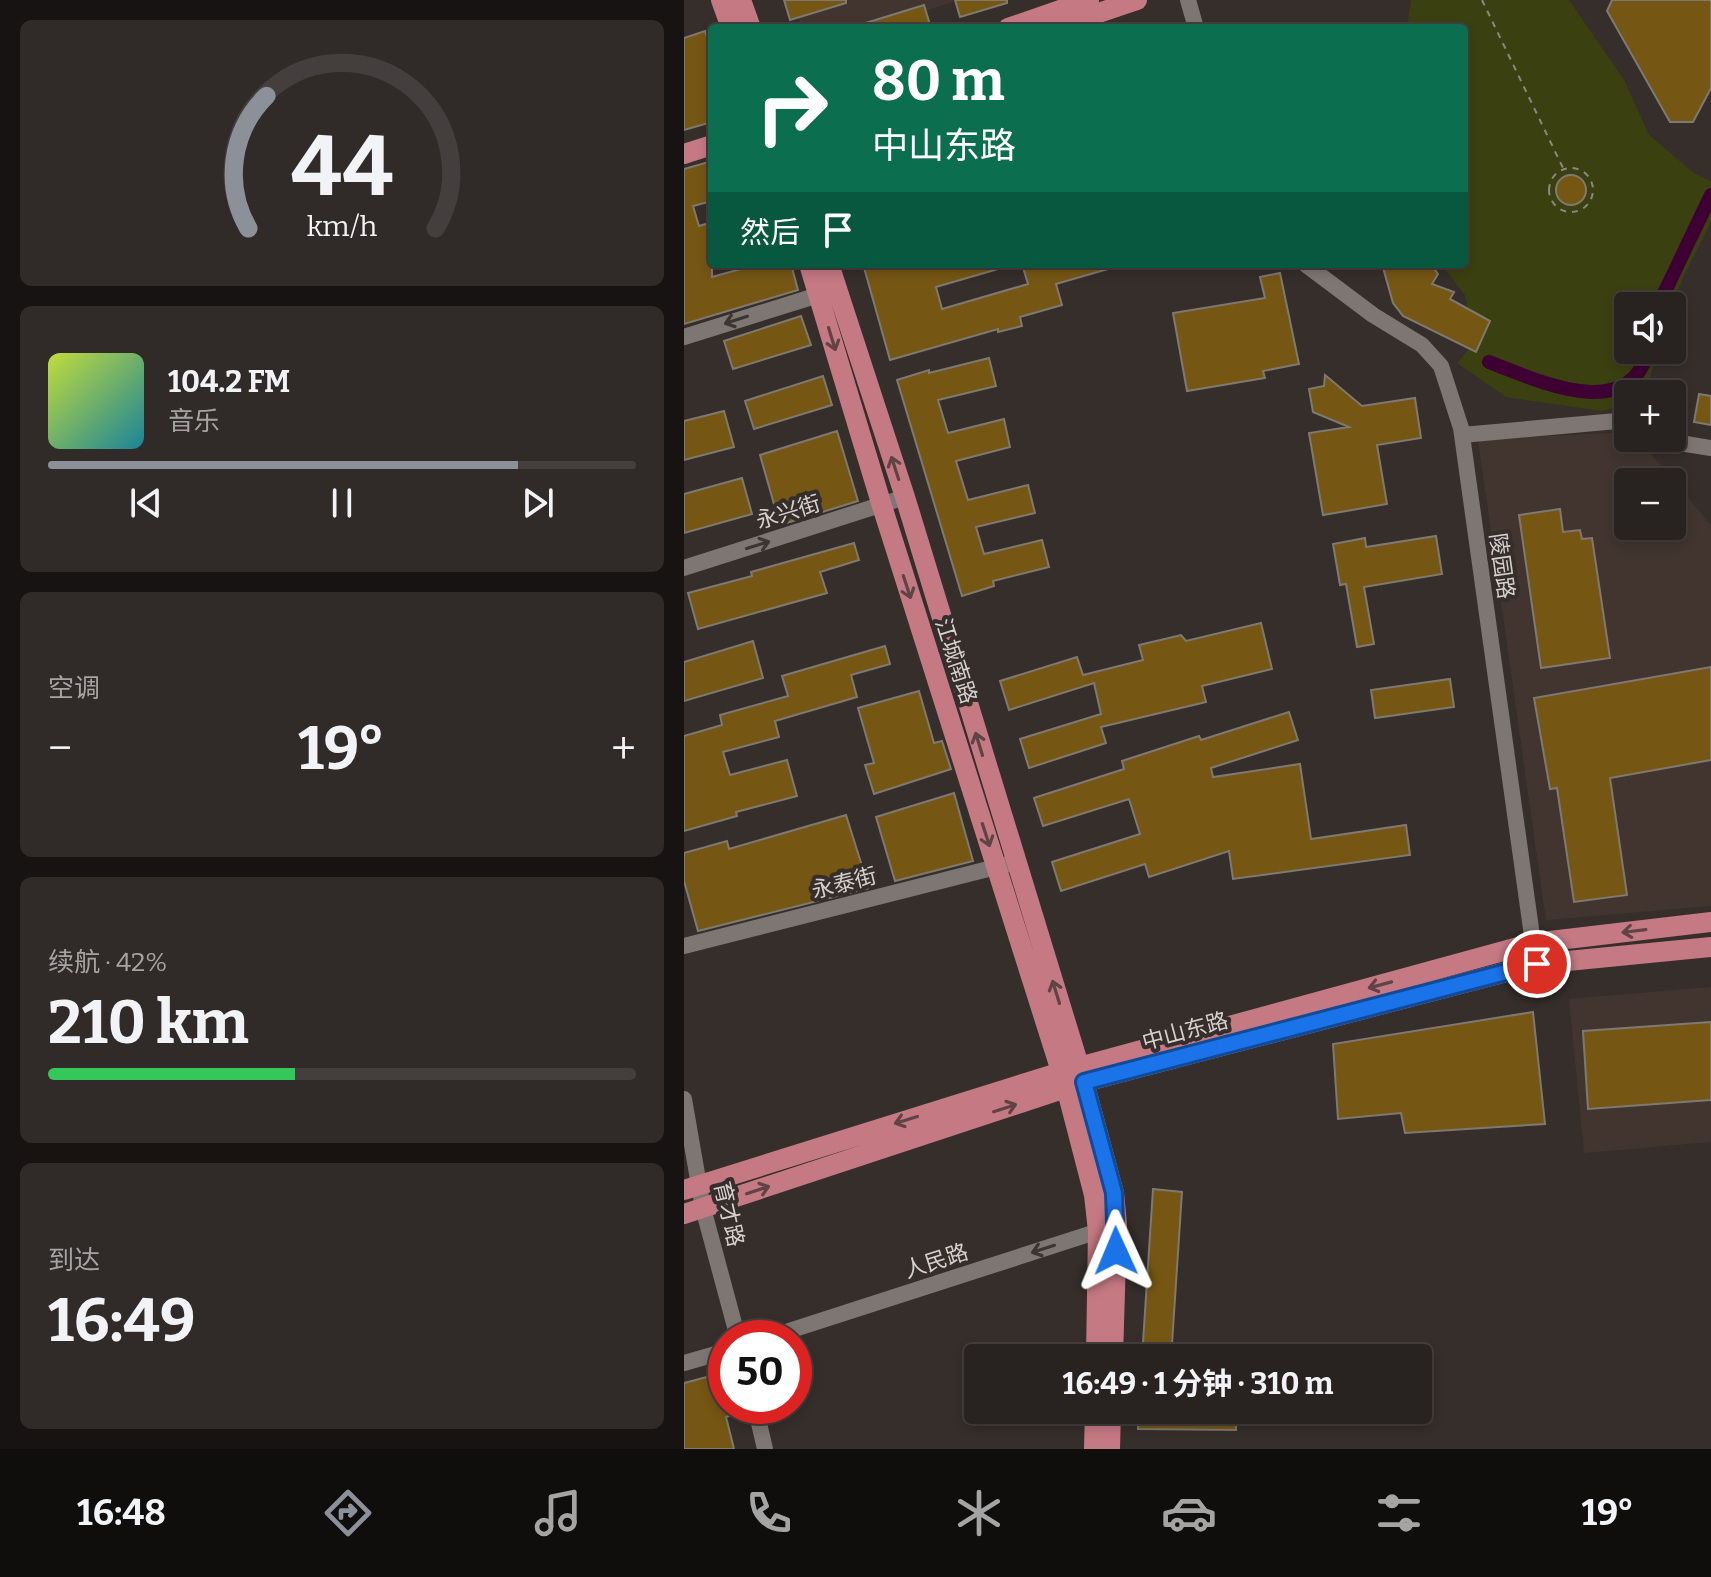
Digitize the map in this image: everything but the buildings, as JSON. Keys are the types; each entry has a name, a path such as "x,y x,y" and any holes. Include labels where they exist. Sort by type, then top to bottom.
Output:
{"main road":[{"path":"721,0 730,24"},
{"path":"741,0 750,24"},
{"path":"1020,24 1089,0"},
{"path":"1066,24 1137,0"},
{"path":"684,141 708,133"},
{"path":"684,154 708,146"},
{"name":"江城南路","path":"812,268 828,292 905,497 1006,865"},
{"name":"江城南路","path":"829,268 828,292 882,506 1006,865 1072,1077 1094,1195 1108,1228"},
{"name":"中山东路","path":"692,1187 1533,943 1711,922"},
{"name":"中山东路","path":"693,1211 1072,1077 1537,964 1711,947"},
{"path":"1097,1344 1108,1228"},
{"path":"1108,1228 1112,1344"},
{"path":"1094,1449 1095,1424"},
{"path":"1110,1449 1111,1424"}],"street":[{"path":"1188,0 1195,24"},
{"name":"陵园路","path":"1310,268 1373,315 1422,345 1441,366 1462,435 1533,943"},
{"path":"684,337 828,292"},
{"path":"1462,435 1614,421"},
{"path":"1686,444 1711,448"},
{"name":"永兴街","path":"684,568 905,497"},
{"name":"永泰街","path":"684,946 1006,865"},
{"name":"育才路","path":"684,1099 693,1211 732,1320"},
{"name":"人民路","path":"812,1323 1108,1228"},
{"path":"684,1363 708,1356"},
{"path":"759,1424 765,1449"}],"path":[{"path":"1482,0 1564,170"},
{"path":"1564,170 1579,170 1590,179 1591,200 1580,210 1566,211 1551,197 1551,183 1564,170"}],"shaded area":[{"path":"792,0 958,0 887,24 801,24"},
{"path":"1614,433 1614,452 1650,452 1663,468 1614,468 1614,540 1686,540 1686,495 1711,525 1711,906 1546,920 1478,440"},
{"path":"1711,987 1711,1142 1584,1153 1569,999"}],"green space":[{"path":"1411,0 1569,0 1624,80 1649,135 1695,174 1711,181 1711,222 1678,292 1614,292 1614,364 1654,364 1649,380 1614,380 1614,408 1602,411 1506,397 1457,363 1475,342 1465,295 1444,268 1468,268 1468,24 1408,24"}],"waterway":[{"path":"1665,292 1711,195"},
{"path":"1489,362 1555,386 1602,392 1622,386 1638,373 1642,364"}],"route":[{"path":"1116,1251 1114,1193 1084,1082 1537,964"}]}
